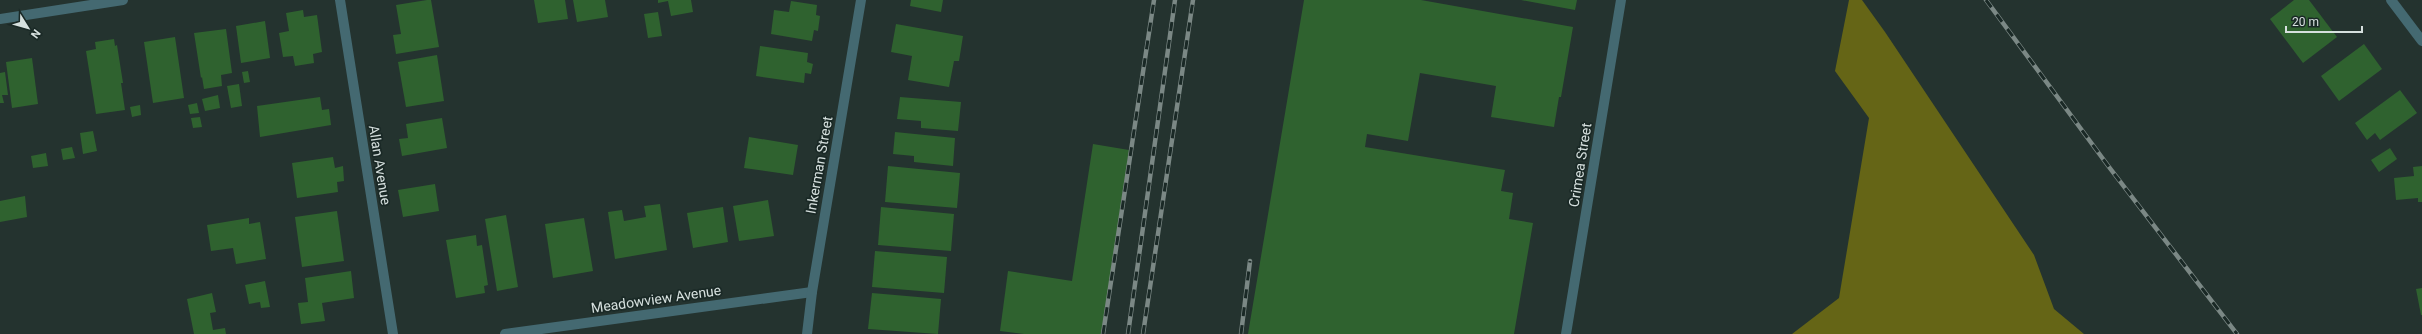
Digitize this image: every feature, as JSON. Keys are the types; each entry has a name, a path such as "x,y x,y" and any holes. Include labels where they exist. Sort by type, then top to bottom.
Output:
{"street":[{"path":"0,18 123,0"},
{"name":"Allan Avenue","path":"340,0 393,334"},
{"name":"Inkerman Street","path":"807,334 812,292 861,0"},
{"name":"Crimea Street","path":"1566,334 1621,0"},
{"path":"2391,0 2422,41"},
{"name":"Meadowview Avenue","path":"505,334 812,292"}],"shaded area":[{"path":"1849,0 1862,0 1885,32 2034,255 2054,309 2084,334 1792,334 1839,298 1869,118 1835,71"}],"building":[{"path":"431,0 439,47 396,54 393,35 401,34 396,5"},
{"path":"534,0 565,0 568,19 538,23"},
{"path":"573,0 605,0 608,17 577,22"},
{"path":"658,0 691,0 693,12 671,16 668,1 658,3"},
{"path":"911,0 943,0 941,12 910,6"},
{"path":"1304,0 1421,0 1573,27 1561,97 1559,97 1554,127 1491,117 1496,86 1420,73 1408,141 1367,134 1365,147 1505,170 1501,191 1513,193 1509,219 1533,223 1514,334 1248,334"},
{"path":"1521,0 1577,0 1575,10"},
{"path":"2294,0 2309,0 2337,37 2303,63 2270,19"},
{"path":"791,1 817,5 816,15 820,16 818,31 814,30 812,41 771,34 774,10 789,12"},
{"path":"303,10 304,17 317,15 322,52 313,54 314,63 295,66 293,56 283,57 279,33 289,31 286,13"},
{"path":"658,12 662,36 648,38 644,14"},
{"path":"265,21 270,58 241,63 236,26"},
{"path":"896,24 963,36 959,61 954,61 949,87 908,80 912,56 891,52"},
{"path":"226,29 232,73 221,75 222,86 204,89 194,33"},
{"path":"175,37 184,98 153,103 144,42"},
{"path":"114,39 115,46 117,45 123,83 121,83 125,110 96,114 86,51 96,49 95,42"},
{"path":"2364,44 2382,69 2339,101 2321,76"},
{"path":"760,46 808,53 807,62 813,64 811,74 805,73 804,83 756,76"},
{"path":"437,55 444,101 406,107 398,62"},
{"path":"32,58 38,104 12,108 6,62"},
{"path":"248,71 250,82 244,83 242,72"},
{"path":"5,72 8,95 2,95 4,103 0,103 0,73"},
{"path":"239,84 242,106 231,108 227,86"},
{"path":"2400,90 2417,113 2380,140 2375,133 2367,140 2355,123"},
{"path":"218,95 220,108 205,111 202,99"},
{"path":"320,97 322,110 329,109 331,125 260,137 257,106"},
{"path":"900,97 961,102 958,131 921,128 921,121 897,119"},
{"path":"197,103 199,113 190,114 188,105"},
{"path":"140,105 141,115 132,117 130,107"},
{"path":"200,117 202,127 193,128 191,118"},
{"path":"442,118 447,148 402,156 399,139 408,138 406,124"},
{"path":"93,131 97,151 83,154 80,133"},
{"path":"895,132 955,138 953,166 914,162 914,156 893,154"},
{"path":"749,137 798,145 793,175 744,168"},
{"path":"1093,144 1129,150 1102,334 1024,334 1000,331 1008,271 1072,281"},
{"path":"72,147 75,158 63,160 61,149"},
{"path":"2390,148 2397,159 2379,172 2371,160"},
{"path":"46,153 48,166 33,168 31,156"},
{"path":"333,157 335,168 343,166 344,181 337,182 338,192 297,198 292,163"},
{"path":"888,166 960,173 957,208 885,202"},
{"path":"2422,166 2422,202 2418,202 2418,198 2396,200 2394,178 2414,176 2413,167"},
{"path":"435,184 439,211 403,217 398,190"},
{"path":"25,196 27,217 0,222 0,201"},
{"path":"768,200 774,236 739,241 733,206"},
{"path":"660,204 667,250 615,259 608,212 622,210 624,221 646,217 644,206"},
{"path":"723,207 728,242 693,248 687,213"},
{"path":"881,207 954,214 951,251 878,245"},
{"path":"337,211 344,261 302,267 295,217"},
{"path":"506,215 518,287 497,291 485,219"},
{"path":"249,218 249,224 260,222 266,259 236,264 233,248 211,251 207,225"},
{"path":"584,218 593,271 553,278 545,224"},
{"path":"476,235 477,246 482,245 488,285 484,286 485,293 456,298 446,240"},
{"path":"875,251 947,257 944,293 872,287"},
{"path":"351,271 354,298 322,303 325,321 301,324 298,303 308,302 305,278"},
{"path":"265,281 270,307 261,308 260,302 249,304 245,285"},
{"path":"2422,288 2422,315 2421,315 2416,289"},
{"path":"212,293 216,312 210,313 213,330 225,328 226,334 194,334 187,299"},
{"path":"872,293 941,299 938,334 868,329"}],"railway":[{"path":"1103,334 1154,0"},
{"path":"1128,334 1175,0"},
{"path":"1143,334 1193,0"},
{"path":"1986,0 2109,167 2237,334"},
{"path":"1241,334 1250,261"}]}
